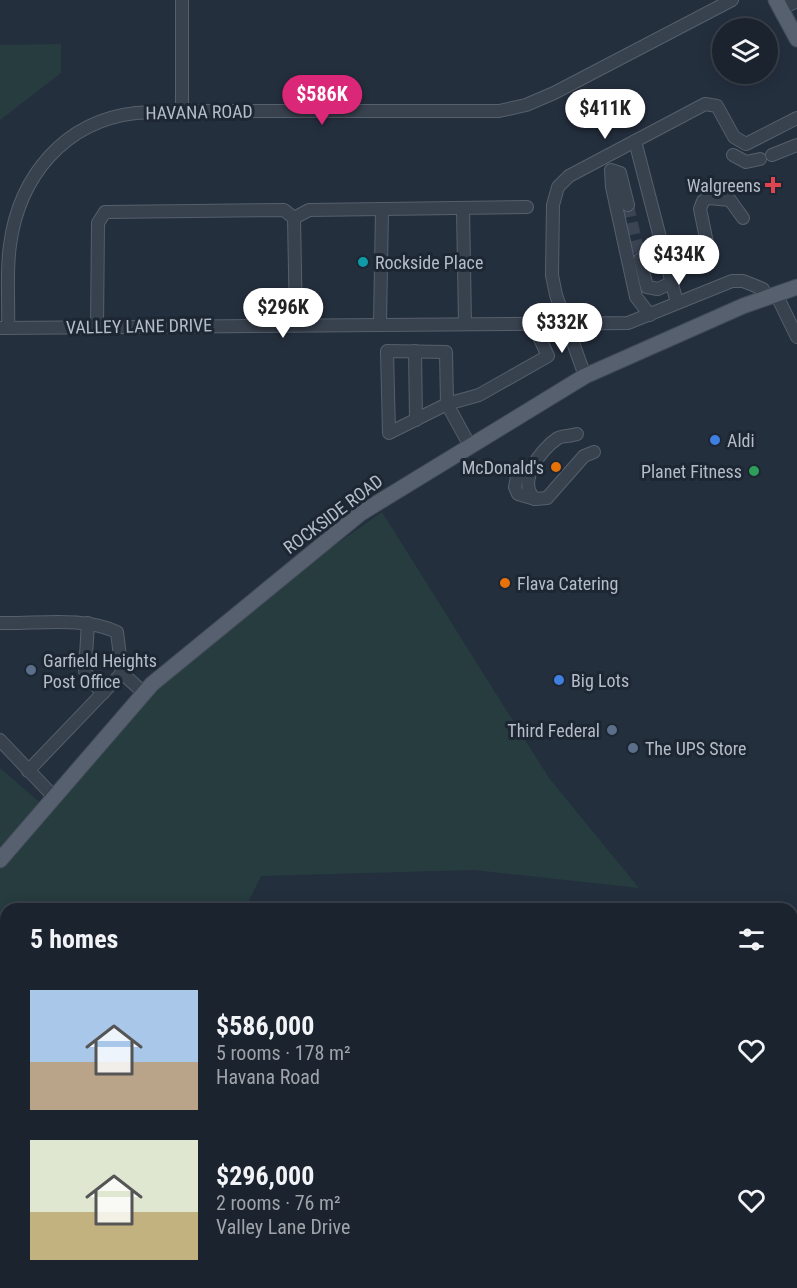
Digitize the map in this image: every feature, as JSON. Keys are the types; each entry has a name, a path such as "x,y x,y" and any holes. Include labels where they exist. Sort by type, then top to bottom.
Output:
{"main road":[{"path":"779,4 797,39"},
{"name":"ROCKSIDE ROAD","path":"0,860 144,693 361,513 585,376 797,287"}],"street":[{"path":"182,0 182,111"},
{"name":"HAVANA ROAD","path":"4,328 9,247 16,211 28,184 46,159 73,136 100,123 134,114 182,111 499,111 526,105 554,93 732,0"},
{"path":"779,4 797,1"},
{"path":"585,376 556,295 552,275 551,244 555,194 569,176 705,104 717,106 734,137 740,143 751,144 797,118"},
{"path":"772,132 774,154 797,145"},
{"path":"635,141 677,303"},
{"path":"733,155 746,162 760,159"},
{"path":"628,205 620,173 611,171 612,187 636,297 650,315"},
{"path":"697,267 707,243 700,209 703,201 709,198 730,200 743,218"},
{"path":"294,218 309,210 527,207"},
{"path":"463,209 465,322"},
{"path":"97,327 98,223 105,212 284,210 294,218"},
{"path":"380,323 381,210"},
{"path":"294,218 296,324"},
{"path":"640,259 646,287 658,289 671,283"},
{"name":"VALLEY LANE DRIVE","path":"4,328 465,322 628,323 732,281 743,281 763,289 771,296"},
{"path":"771,296 797,337"},
{"path":"470,446 447,404 446,351 387,351 389,433 447,404 479,395 548,356 532,322"},
{"path":"415,351 416,420"},
{"path":"576,434 559,437 532,468 527,479 531,495 535,499 547,498 584,456 594,452"},
{"path":"0,623 87,622 102,625 117,632 122,673 144,693"},
{"path":"87,622 85,670 103,693"},
{"path":"28,771 122,673"},
{"path":"0,740 54,797"}],"green space":[{"path":"61,44 61,73 0,120 0,45"},
{"path":"382,512 549,778 639,888 474,870 261,876 248,903 0,903 0,768 45,807 152,684 244,609"}],"tunnel":[{"path":"628,205 640,259"}],"place":[{"name":"Walgreens","path":"773,185"},
{"name":"Rockside Place","path":"363,262"},
{"name":"Aldi","path":"715,440"},
{"name":"McDonald's","path":"556,467"},
{"name":"Planet Fitness","path":"754,471"},
{"name":"Flava Catering","path":"505,583"},
{"name":"Garfield Heights Post Office","path":"31,670"},
{"name":"Big Lots","path":"559,680"},
{"name":"Third Federal","path":"612,730"},
{"name":"The UPS Store","path":"633,748"}]}
